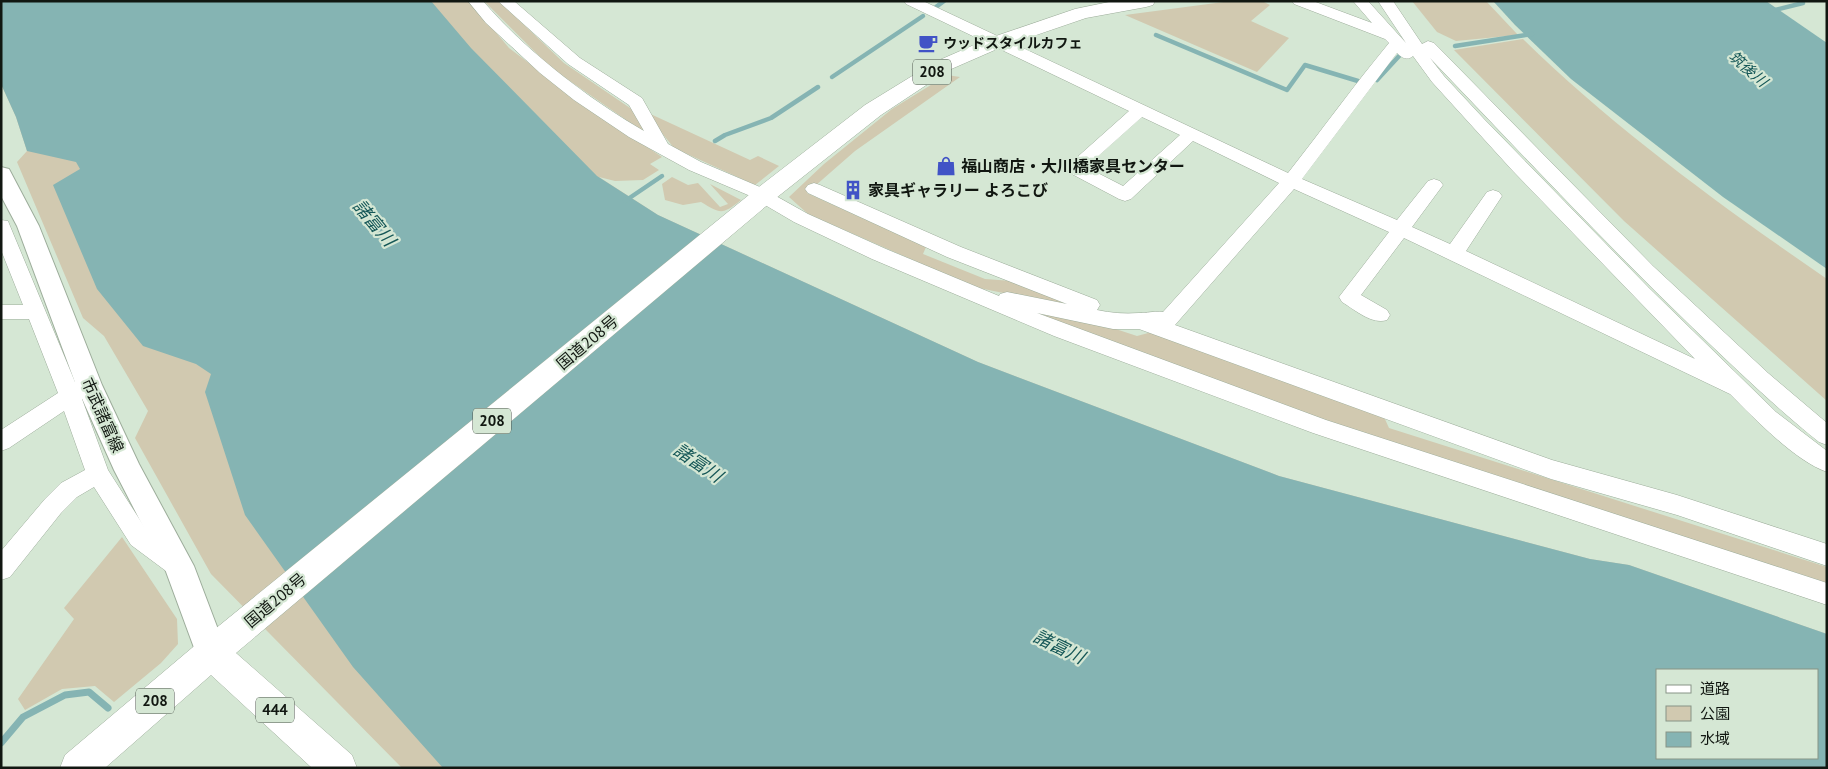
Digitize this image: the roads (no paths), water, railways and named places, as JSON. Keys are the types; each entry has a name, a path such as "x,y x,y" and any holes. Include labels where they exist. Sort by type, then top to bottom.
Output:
{"highway":[{"name":"国道208号","path":"78,768 222,644 757,202 872,110 942,66 997,42 1082,13 1146,1"},
{"name":"444","path":"222,644 339,768"}],"main road":[{"name":"市武諸富線","path":"1,174 28,226 80,390 128,470 222,644"}],"street":[{"path":"475,1 490,20 511,40 553,75 611,117 662,149 757,202 801,218 977,296 1070,334 1312,424 1827,594"},
{"path":"505,1 574,61 636,102 662,149"},
{"path":"912,1 1291,181 1454,253 1737,388"},
{"path":"1299,1 1397,35 1415,33 1583,208 1679,304 1794,410 1827,436"},
{"path":"1360,1 1424,61 1437,78 1571,219 1737,388 1768,418 1827,463"},
{"path":"1385,1 1397,35"},
{"path":"977,296 998,297 1113,321 1140,321 1151,318 1168,320 1291,181 1345,112 1397,35"},
{"path":"1140,110 1074,168 1125,195 1192,134"},
{"path":"1380,315 1349,298 1434,185"},
{"path":"814,189 954,252 1077,301 1140,321 1551,469 1677,505 1827,556"},
{"path":"1454,253 1492,196"},
{"path":"1,226 35,312 80,390 98,474 139,538 179,566"},
{"path":"1,312 35,312"},
{"path":"1,442 80,390"},
{"path":"1805,448 1827,472"},
{"path":"1,569 53,506 69,490 98,474"}],"water":[{"name":"諸富川","path":"1,1 431,1 471,48 597,176 658,215 978,362 1279,476 1590,559 1629,565 1827,634 1827,768 443,768 353,667 245,515 205,392 211,374 196,364 143,346 97,289 53,185 80,169 76,162 27,151 16,117 1,84"},
{"name":"筑後川","path":"1493,1 1766,1 1827,43 1827,269 1723,197 1571,79"}],"waterway":[{"path":"936,7 944,1"},
{"path":"1771,11 1803,3"},
{"path":"832,77 923,16"},
{"path":"1455,46 1532,34"},
{"path":"1156,35 1287,90 1305,65 1358,81"},
{"path":"1377,80 1400,55"},
{"path":"715,141 725,135 771,118 818,87"},
{"path":"625,201 662,176"},
{"path":"1,743 23,717 65,695 89,692 108,708"}],"place":[{"name":"ウッドスタイルカフェ","path":"928,43"},
{"name":"福山商店・大川橋家具センター","path":"946,166"},
{"name":"家具ギャラリー よろこび","path":"853,190"}]}
